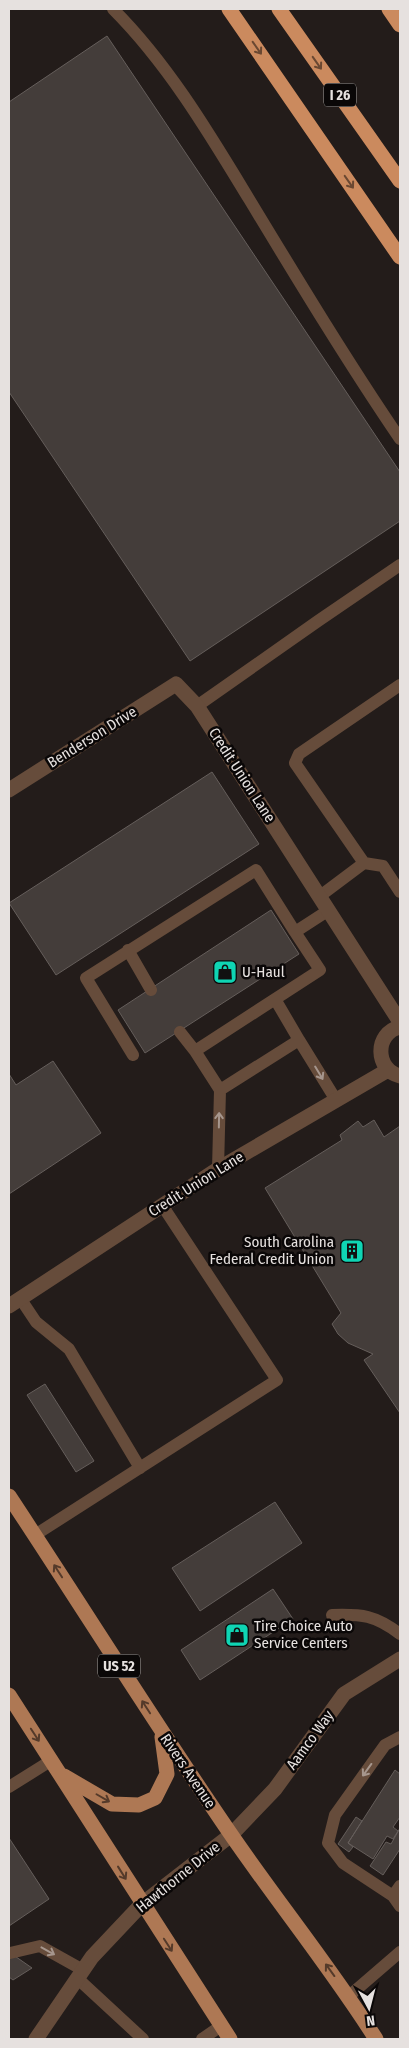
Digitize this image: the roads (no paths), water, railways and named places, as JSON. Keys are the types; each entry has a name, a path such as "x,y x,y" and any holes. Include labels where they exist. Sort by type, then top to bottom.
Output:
{"highway":[{"name":"I 26","path":"279,9 400,181"},
{"path":"389,9 400,25"},
{"path":"231,12 400,257"}],"main road":[{"name":"Rivers Avenue","path":"9,1496 162,1733 231,1835 349,1996 376,2039"},
{"path":"9,1695 230,2039"},
{"path":"61,1774 112,1804 139,1805 155,1798 167,1774 162,1733"}],"street":[{"name":"Credit Union Lane","path":"176,684 197,706 400,1022"},
{"name":"Benderson Drive","path":"9,790 176,684"},
{"path":"394,1073 380,1056 380,1047 388,1033 400,1027"},
{"name":"Credit Union Lane","path":"14,1302 218,1169 336,1100 394,1073"},
{"name":"Aamco Way","path":"231,1835 275,1789 344,1694 400,1659"},
{"name":"Hawthorne Drive","path":"41,2037 92,1957 142,1904 231,1835"}],"lane":[{"path":"113,9 140,35 208,132 293,272 400,439"},
{"path":"197,706 400,565"},
{"path":"364,863 295,763 299,754 400,686"},
{"path":"320,896 364,863 383,866 400,892"},
{"path":"133,1055 86,978 256,870 320,970 195,1051"},
{"path":"295,932 328,910"},
{"path":"128,950 151,990"},
{"path":"275,999 336,1100"},
{"path":"180,1032 195,1051 220,1090 218,1169"},
{"path":"220,1090 299,1040"},
{"path":"35,1535 277,1380 162,1205"},
{"path":"14,1302 69,1350 140,1468"},
{"path":"332,1614 363,1614 388,1624 400,1634"},
{"path":"398,1896 342,1863 328,1843 335,1815 385,1745 400,1737"},
{"path":"9,1787 52,1760"},
{"path":"10,1953 40,1946 80,1974 143,2039"},
{"path":"349,1996 400,1952"},
{"path":"202,2039 221,2026"}],"place":[{"name":"U-Haul","path":"225,972"},
{"name":"South Carolina Federal Credit Union","path":"352,1251"},
{"name":"Tire Choice Auto Service Centers","path":"237,1635"}]}
